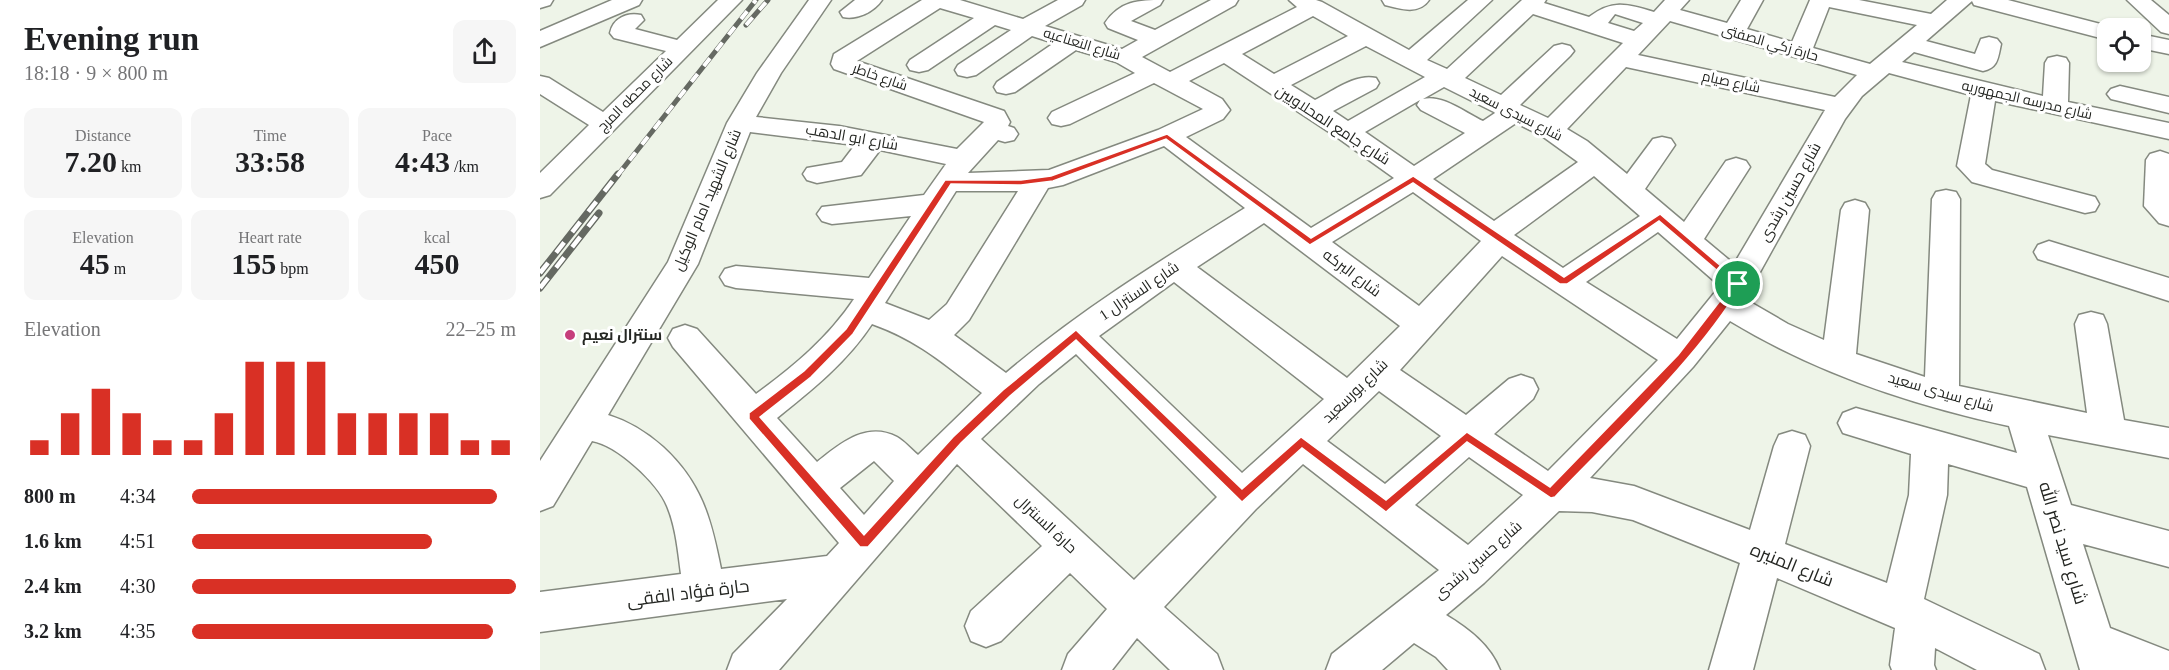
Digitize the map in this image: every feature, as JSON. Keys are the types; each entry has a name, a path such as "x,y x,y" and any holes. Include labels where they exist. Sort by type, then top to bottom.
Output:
{"street":[{"name":"شارع محطه المرج","path":"542,183 730,0"},
{"name":"شارع الشهيد امام الوكيل","path":"540,494 683,264 740,123 769,73 820,0"},
{"path":"851,12 871,0"},
{"name":"شارع النعناعيه","path":"937,0 986,9 1027,27 1124,57 1213,104 1217,111 1167,136"},
{"name":"شارع خاطر","path":"937,0 843,59 843,64 995,117 1001,133 948,182"},
{"path":"967,70 1027,27 1074,0"},
{"path":"1152,0 1117,20 1116,23 1156,39"},
{"path":"1411,61 1481,0 1530,6 1638,40"},
{"path":"1708,47 1752,0"},
{"path":"1761,89 1792,50 1823,0 1870,4 1936,22"},
{"name":"شارع حسين رشدى","path":"1348,670 1470,570 1551,494 1681,358 1732,293 1824,131 1841,106 1853,91 1961,0"},
{"path":"1982,0 2053,44 2097,42"},
{"path":"2138,0 2169,27"},
{"path":"1124,57 1211,3"},
{"path":"1061,118 1225,53 1318,5"},
{"name":"شارع سيدى سعيد","path":"1318,5 1411,61 1551,130 1596,162 1687,241 1759,325 1787,340 1838,362 2024,416 2169,442"},
{"path":"1347,132 1446,79 1530,6"},
{"name":"حارة زكي الصفتى","path":"1593,26 1610,7 1667,11 1708,47 1792,50 1891,60"},
{"path":"919,65 986,9"},
{"path":"632,10 622,33 682,48"},
{"path":"540,40 632,10"},
{"path":"1551,130 1667,11"},
{"path":"1272,85 1366,36"},
{"path":"1006,87 1073,41"},
{"path":"2151,43 2169,47"},
{"path":"1891,60 1983,64 1989,44"},
{"path":"2053,44 2055,107"},
{"name":"شارع صيام","path":"1620,58 1708,47 1761,89 1841,106"},
{"path":"1310,242 1484,132 1509,109 1562,51"},
{"name":"شارع جامع المحلاويين","path":"1225,53 1347,132 1497,237 1681,358"},
{"name":"شارع مدرسه الجمهوريه","path":"1891,60 1984,91 2169,131"},
{"path":"1314,111 1367,82"},
{"path":"540,83 605,124"},
{"path":"1984,91 1971,166 1974,170 1982,176 2085,204"},
{"path":"2120,94 2169,105"},
{"path":"1430,105 1484,132"},
{"name":"شارع ابو الدهب","path":"740,123 804,129 874,140 948,182"},
{"path":"832,214 948,182 1038,182 1067,174 1167,136"},
{"name":"شارع البركه","path":"1167,136 1421,324"},
{"path":"817,174 851,169 874,140"},
{"path":"1629,190 1662,145"},
{"path":"2160,160 2158,207 2169,216"},
{"name":"شارع بورسعيد","path":"1084,670 1135,608 1242,497 1377,372 1497,237 1596,162"},
{"path":"1687,241 1736,167"},
{"path":"753,416 808,374 850,332 948,182"},
{"path":"932,336 958,312 1038,182"},
{"path":"1942,394 1946,199"},
{"name":"شارع السنترال 1","path":"748,670 957,440 1007,393 1076,334 1174,266 1265,209"},
{"path":"1838,362 1856,210"},
{"path":"1564,282 1660,217"},
{"path":"2049,252 2169,290"},
{"path":"1174,266 1348,398"},
{"path":"736,277 872,299 932,336 1007,393"},
{"path":"2091,324 2108,431"},
{"path":"1076,334 1242,497"},
{"path":"684,338 864,543"},
{"path":"1377,372 1551,494"},
{"path":"1386,507 1521,389"},
{"name":"شارع سيد نصر الله","path":"2024,416 2098,656"},
{"path":"1856,423 2043,476"},
{"path":"583,425 617,433 630,442 674,484 689,516 705,591"},
{"name":"حارة السنترال","path":"957,440 1201,670"},
{"path":"1301,442 1470,570"},
{"path":"1914,670 1909,613 1928,495 1930,444"},
{"path":"814,486 859,450 873,445 885,448 920,481"},
{"path":"1731,670 1792,446"},
{"name":"شارع المنيره","path":"1551,494 1592,495 1634,503 1909,613 2023,670"},
{"path":"2056,519 2169,549"},
{"path":"986,626 1070,547"},
{"name":"حارة فؤاد الفقى","path":"540,612 836,574"},
{"path":"1410,617 1450,642 1478,670"},
{"path":"2098,656 2162,670"}],"railway":[{"path":"617,176 756,0"},
{"path":"746,25 768,0"},
{"path":"540,273 618,174"},
{"path":"540,288 599,213"}],"place":[{"name":"سنترال نعيم","path":"570,335"}],"route":[{"path":"1167,136 1310,242 1413,179 1543,270 1564,282 1660,217 1738,284 1726,303 1681,358 1551,494 1467,436 1386,507 1301,442 1242,497 1076,334 1007,393 957,440 864,543 753,416 808,374 850,332 948,182 1038,182 1067,174 1167,136"}]}
